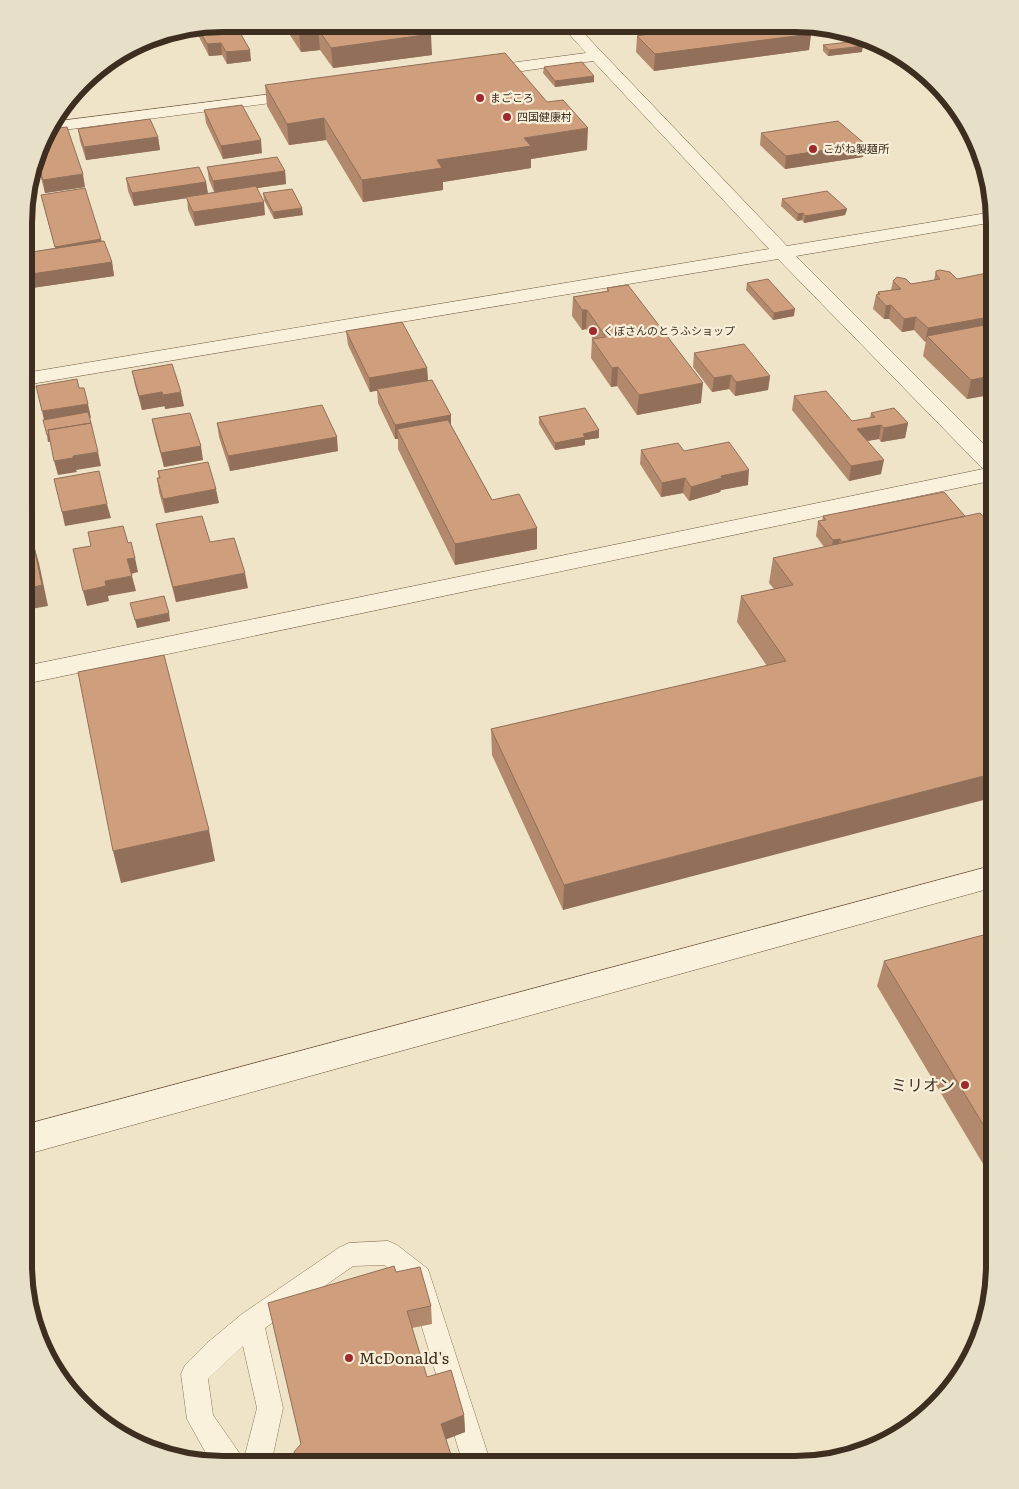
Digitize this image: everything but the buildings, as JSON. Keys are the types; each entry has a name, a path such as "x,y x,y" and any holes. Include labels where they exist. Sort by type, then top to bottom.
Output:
{"street":[{"path":"574,32 782,252 986,459"},
{"path":"463,74 596,56"},
{"path":"59,126 315,93"},
{"path":"32,378 986,218"},
{"path":"32,673 986,475"},
{"path":"32,1138 986,878"}],"lane":[{"path":"223,1456 200,1419 194,1374 216,1352 251,1323 349,1255 388,1253 419,1277 475,1456"},
{"path":"251,1323 270,1408 259,1456"}],"place":[{"name":"まごころ","path":"480,98"},
{"name":"四国健康村","path":"507,117"},
{"name":"こがね製麺所","path":"813,149"},
{"name":"くぼさんのとうふショップ","path":"593,331"},
{"name":"ミリオン","path":"965,1085"},
{"name":"McDonald's","path":"349,1358"}]}
